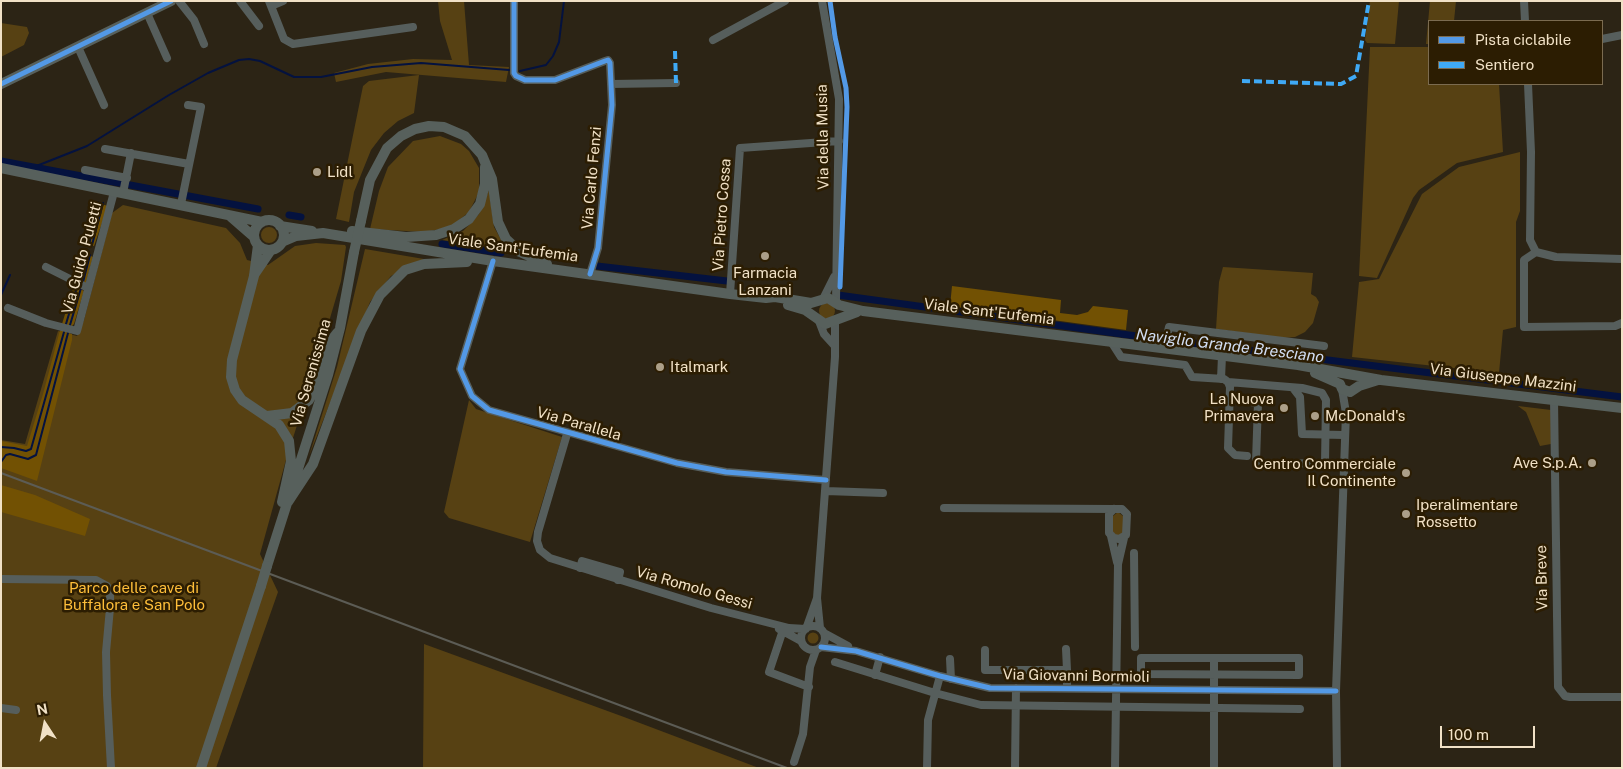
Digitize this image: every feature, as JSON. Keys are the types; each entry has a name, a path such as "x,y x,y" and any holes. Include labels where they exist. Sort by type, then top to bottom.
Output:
{"main road":[{"path":"1,84 171,1"},
{"name":"Via Serenissima","path":"201,768 280,528 328,374 340,328 360,221 375,168 387,148 407,132 429,126 453,130 470,140 485,161 492,178 496,212 501,231 513,246 529,257 562,270"},
{"path":"319,233 343,230 406,237 426,236 454,229 469,219 480,204 485,184 485,161"},
{"path":"1,168 119,193 181,201 262,222 270,221 280,226 284,235 282,242 276,248 270,250 254,276"},
{"path":"226,214 244,226 256,241 270,250"},
{"path":"262,222 257,227 254,276 232,360 231,377 235,390 242,400 251,408 267,416 285,432 291,449 291,461 282,502 280,528"},
{"name":"Viale Sant'Eufemia","path":"280,226 490,261 766,298 798,308 825,324 863,311"},
{"name":"Viale Sant'Eufemia","path":"282,242 296,236 319,233"},
{"path":"288,502 313,464 361,331 380,295 405,270 424,264 490,261"},
{"name":"Viale Sant'Eufemia","path":"766,298 776,296 837,303 863,311 1112,342 1164,345 1222,356 1351,374"},
{"path":"817,319 814,311 820,301"},
{"path":"837,303 837,319"},
{"path":"267,416 292,413 309,400 316,387 327,346 340,328"},
{"name":"Viale Sant'Eufemia","path":"1267,362 1322,375 1350,392 1357,388"},
{"path":"1341,386 1341,378 1351,374 1358,378 1357,388"},
{"name":"Via Giuseppe Mazzini","path":"1351,374 1381,380 1622,408"},
{"name":"Via Giuseppe Mazzini","path":"1357,388 1381,380"},
{"path":"1603,406 1622,415"}],"street":[{"path":"179,1 194,20 204,44"},
{"path":"240,1 259,26"},
{"path":"283,1 270,4 284,39 293,44 413,27"},
{"name":"Via Carlo Fenzi","path":"514,1 514,73 516,76 525,80 555,80 608,60 612,105 598,248 590,274"},
{"path":"713,40 785,1"},
{"name":"Via della Musia","path":"822,1 839,99 837,303"},
{"path":"1524,1 1525,20"},
{"path":"147,13 167,58"},
{"path":"1603,39 1622,36"},
{"path":"78,47 104,105"},
{"path":"611,84 676,83"},
{"path":"1528,85 1531,152 1530,240 1536,252"},
{"path":"181,201 201,107 188,105"},
{"name":"Via Pietro Cossa","path":"730,294 740,148 840,141"},
{"path":"105,149 189,164"},
{"path":"119,193 127,178 131,154"},
{"path":"85,170 127,178"},
{"name":"Via Guido Puletti","path":"8,308 46,323 77,331 88,288 119,193"},
{"path":"1622,259 1556,257 1536,252 1524,260 1524,327 1616,326 1622,322"},
{"name":"Via Parallela","path":"490,261 460,369 467,386 478,402 489,410 567,434 702,468 726,472 826,480"},
{"path":"46,267 88,288"},
{"name":"Via della Musia","path":"820,301 836,272"},
{"path":"817,319 824,334 834,345"},
{"path":"810,667 825,640 817,598 837,319"},
{"path":"1164,345 1168,328 1171,327 1324,346"},
{"path":"1112,342 1122,357 1185,365 1192,377 1294,388 1322,394 1325,397 1326,460 1324,464 1259,464 1256,461 1258,403 1229,399"},
{"path":"1222,356 1224,380 1229,399 1228,448 1235,454 1246,456"},
{"path":"1341,386 1346,413"},
{"path":"1294,388 1300,397 1301,432 1304,435 1343,435"},
{"path":"1337,768 1336,691 1343,435 1346,413 1357,388"},
{"path":"1300,397 1306,392 1311,391"},
{"name":"Via Breve","path":"1554,399 1558,687 1564,696 1570,697 1622,696"},
{"name":"Via Romolo Gessi","path":"567,434 537,541 540,550 550,558 580,568 582,561 620,572 618,580 763,622 783,630 801,641"},
{"path":"826,491 883,494"},
{"name":"Via Giovanni Bormioli","path":"944,508 1101,509 1112,511 1122,509 1127,514 1127,532 1118,564 1115,768"},
{"name":"Via Giovanni Bormioli","path":"1112,511 1111,536 1118,564"},
{"path":"1111,536 1114,538 1124,538"},
{"name":"Via Giovanni Bormioli","path":"1134,554 1135,647"},
{"path":"1,579 96,580 107,586 110,593 110,608 106,652 106,695 111,768"},
{"path":"794,762 803,734 809,687 810,667 807,648 801,641 802,634 817,598"},
{"path":"1118,601 1135,601"},
{"name":"Via Romolo Gessi","path":"763,622 806,628"},
{"path":"806,628 813,626 822,631"},
{"path":"783,630 770,672 809,687"},
{"name":"Via Giovanni Bormioli","path":"822,631 856,651"},
{"name":"Via Giovanni Bormioli","path":"819,648 834,646 856,651 940,676 990,688 1336,691"},
{"path":"807,648 819,648"},
{"name":"Via Giovanni Bormioli","path":"1066,649 1067,688"},
{"name":"Via Giovanni Bormioli","path":"984,650 985,670 1067,670"},
{"path":"875,675 880,657"},
{"name":"Via Giovanni Bormioli","path":"1141,658 1214,658 1299,658 1299,675 1141,674 1141,658"},
{"path":"1214,658 1214,768"},
{"path":"950,659 951,679"},
{"name":"Via Giovanni Bormioli","path":"835,662 935,694 981,705 1016,707 1300,709"},
{"path":"927,768 928,720 940,676"},
{"name":"Via Giovanni Bormioli","path":"1015,768 1016,688"},
{"path":"1,708 16,710"}],"green space":[{"path":"438,1 464,1 469,65 509,67 506,82 386,72 336,82 334,73 368,64 413,59 452,60 440,21"},
{"path":"1370,1 1399,1 1395,44 1367,43 1365,40"},
{"path":"1430,1 1456,1 1454,20 1428,20"},
{"path":"1428,22 1428,44 1426,44"},
{"path":"1,23 27,27 29,33 24,45 1,57"},
{"path":"1370,47 1428,47 1428,85 1499,85 1503,152 1457,163 1419,190 1413,198 1377,278 1359,276"},
{"path":"419,75 414,113 398,121 384,133 371,150 354,192 349,222 336,219 363,86 369,81"},
{"path":"440,136 461,144 469,151 479,168 479,192 469,212 453,225 424,232 370,229 379,191 388,167 413,141"},
{"path":"1520,152 1520,211 1516,222 1516,327 1503,330 1499,373 1352,357 1359,282 1379,279 1422,194 1459,167"},
{"path":"489,190 494,227 506,249 442,240 463,231 471,223 479,214"},
{"name":"Parco delle cave di Buffalora e San Polo","path":"123,205 226,228 240,243 247,260 268,265 295,246 316,243 345,245 346,247 341,281 320,352 316,374 306,397 286,460 260,554 278,592 216,768 1,768 1,440 25,444 58,331 77,336 84,320 112,213"},
{"path":"266,227 272,227 277,232 275,241 266,243 261,238 261,232"},
{"path":"365,249 424,259 391,276 370,302 309,456 337,367"},
{"path":"1223,267 1313,273 1311,294 1319,302 1313,323 1305,332 1295,337 1283,338 1216,329 1219,282"},
{"path":"824,303 830,303 835,308 833,317 824,319 819,314 819,308"},
{"path":"469,400 476,409 562,437 530,542 449,518 444,512"},
{"path":"1518,406 1551,410 1551,444 1540,446 1526,412"},
{"path":"1118,512 1123,516 1123,533 1117,536 1112,531 1113,516"},
{"path":"813,632 819,638 813,644 807,638"},
{"path":"424,644 624,717 759,768 423,768"}],"shaded area":[{"path":"94,202 108,206 94,246 84,244"},
{"path":"82,252 93,257 86,283 75,280"},
{"path":"74,285 84,291 72,326 62,324"},
{"path":"952,286 1061,300 1060,313 1077,315 1088,312 1093,306 1128,310 1126,330 950,306"},
{"path":"60,330 72,334 72,340 37,481 1,468 1,441 27,446"},
{"path":"1,485 35,495 90,519 85,536 1,512"}],"waterway":[{"path":"520,71 546,65 553,56 559,42 564,1"},
{"path":"34,167 87,146 169,95 208,73 239,60 260,61 294,77 321,77 372,67 421,63 509,70"},
{"name":"Naviglio Grande Bresciano","path":"1,161 119,183"},
{"name":"Naviglio Grande Bresciano","path":"130,185 258,209"},
{"path":"89,245 98,202"},
{"path":"92,245 103,203"},
{"name":"Naviglio Grande Bresciano","path":"289,215 301,217"},
{"name":"Naviglio Grande Bresciano","path":"442,244 501,253"},
{"path":"79,281 86,254"},
{"path":"83,282 90,255"},
{"name":"Naviglio Grande Bresciano","path":"597,266 727,281"},
{"path":"1,295 10,275"},
{"path":"66,324 77,287"},
{"path":"70,325 81,288"},
{"name":"Naviglio Grande Bresciano","path":"838,295 1121,334 1622,397"},
{"path":"1,447 26,451 31,449 64,332"},
{"path":"1,462 6,455 10,454 28,459 36,455 68,333"}],"railway":[{"path":"1,473 787,768"}],"marked path":[{"path":"1242,81 1341,84 1356,76 1369,1"},
{"path":"675,51 676,83"}],"cycle path":[{"path":"1,84 171,1"},
{"path":"514,1 514,73 516,76 525,80 555,80 608,60 610,63 612,105 598,248 590,274"},
{"path":"830,1 835,37 846,88 847,107 840,287"},
{"path":"493,261 460,369 472,396 489,410 677,463 726,472 826,480"},
{"path":"821,647 856,651 940,676 990,688 1336,691"}],"place":[{"name":"Lidl","path":"317,172"},
{"name":"Farmacia Lanzani","path":"765,256"},
{"name":"Italmark","path":"660,367"},
{"name":"La Nuova Primavera","path":"1284,408"},
{"name":"McDonald's","path":"1315,416"},
{"name":"Ave S.p.A.","path":"1592,463"},
{"name":"Centro Commerciale Il Continente","path":"1406,473"},
{"name":"Iperalimentare Rossetto","path":"1406,514"}]}
